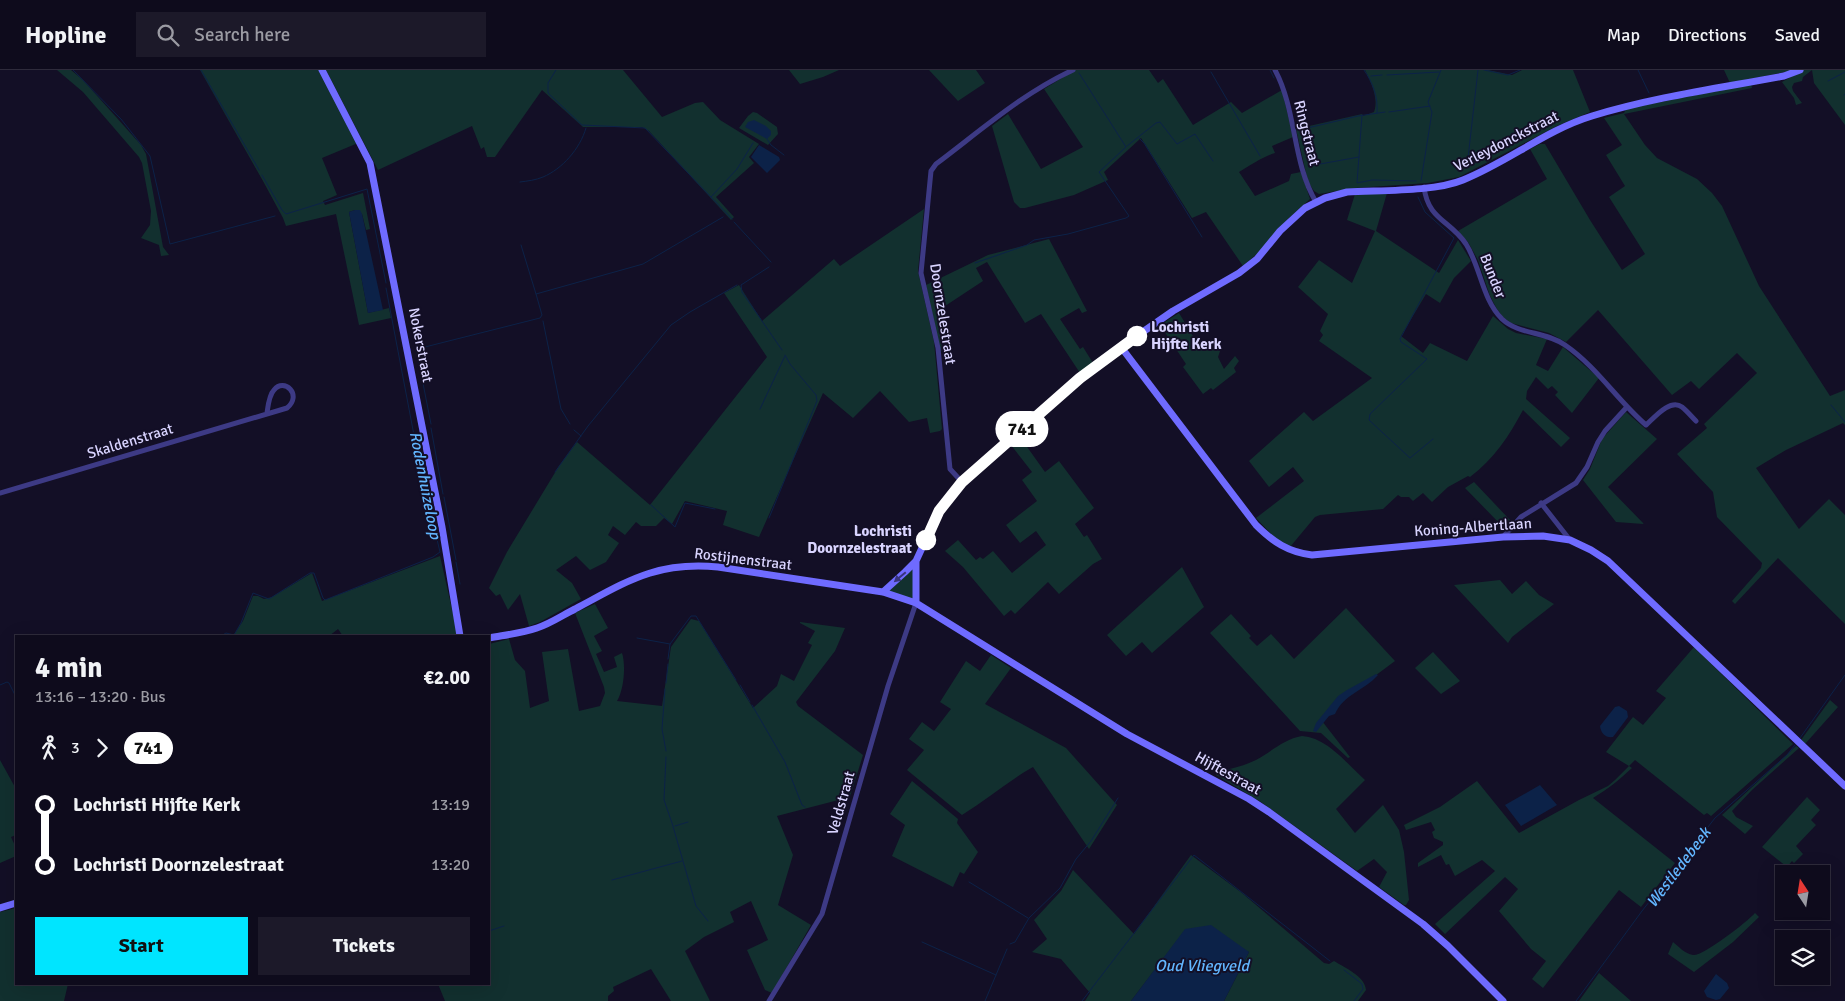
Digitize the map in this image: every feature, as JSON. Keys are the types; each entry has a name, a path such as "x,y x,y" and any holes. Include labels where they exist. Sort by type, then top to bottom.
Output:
{"street":[{"name":"Nokerstraat","path":"322,70 370,163 442,527 460,635"},
{"name":"Doornzelestraat","path":"962,482 950,469 938,348 921,272 931,170 936,164 1029,94 1073,70"},
{"name":"Ringstraat","path":"1275,70 1284,89 1307,183 1316,202"},
{"name":"Verleydonckstraat","path":"916,561 939,511 962,482 1080,378 1121,347 1173,311 1239,274 1257,259 1290,221 1305,208 1335,194 1347,192 1449,185 1464,180 1543,137 1592,116 1654,100 1784,76 1800,70"},
{"name":"Bunder","path":"1424,187 1429,207 1458,234 1471,252 1478,267 1489,302 1508,324 1515,328 1546,335 1566,346 1606,381 1626,408 1646,426 1670,406 1677,404 1696,421"},
{"name":"Koning-Albertlaan","path":"1121,347 1256,525 1279,546 1296,553 1312,555 1503,537 1543,536 1570,540 1586,547 1608,561 1845,786"},
{"name":"Skaldenstraat","path":"0,493 287,408 292,403 294,396 292,390 281,385 276,387 272,392 267,413"},
{"path":"1503,537 1521,517 1567,490 1581,477 1605,431 1626,408"},
{"path":"1542,503 1570,540"},
{"path":"883,592 916,561"},
{"path":"916,561 916,603"},
{"name":"Rostijnenstraat","path":"490,638 538,628 633,578 656,570 696,564 883,592 916,603"},
{"name":"Veldstraat","path":"769,1001 822,914 888,686 916,603"},
{"name":"Hijftestraat","path":"916,603 1127,734 1269,812 1423,924 1503,1001"},
{"path":"0,908 15,903"}],"green space":[{"path":"57,70 71,70 83,80 141,145 146,154 163,247 169,255 161,256 159,245 141,238 150,225 151,211 142,163 139,157 83,92"},
{"path":"200,70 319,70 358,143 322,158 337,195 323,201 325,205 363,193 370,229 366,230 362,214 355,210 349,212 368,313 389,308 391,318 359,325 336,214 286,226 263,181"},
{"path":"326,70 623,70 662,117 695,103 703,102 720,120 759,144 749,157 754,163 716,197 734,217 731,220 649,131 642,127 583,127 542,90 495,157 487,157 484,147 481,149 472,126 378,170"},
{"path":"789,70 839,70 800,84"},
{"path":"929,70 976,70 985,83 958,101"},
{"path":"1075,70 1149,70 1158,83 1163,79 1193,125 1231,102 1242,113 1282,90 1293,137 1272,146 1275,153 1239,172 1255,196 1289,181 1291,174 1301,172 1310,199 1243,266 1206,212 1192,218 1141,138 1104,172 1108,180 1074,195 1020,208 1014,202 992,126 1008,114 1041,169 1083,147 1044,89"},
{"path":"1365,70 1488,70 1512,75 1522,70 1573,70 1590,112 1557,126 1459,177 1428,183 1355,188 1319,194 1314,191 1308,182 1296,129 1362,114 1363,116 1374,112 1375,96"},
{"path":"1724,70 1795,70 1730,83"},
{"path":"1803,70 1812,70 1803,77 1802,81 1794,83 1792,87 1802,103 1796,105 1794,98 1782,82"},
{"path":"1812,70 1845,70 1845,125 1814,83"},
{"path":"1751,84 1752,88 1624,114 1645,145 1657,158 1697,179 1712,193 1722,206 1759,286 1830,396 1845,390 1845,425 1843,423 1786,450 1756,468 1799,529 1829,499 1845,515 1845,624 1778,558 1735,604 1732,601 1761,568 1762,563 1717,517 1713,492 1677,454 1707,428 1704,424 1757,373 1737,353 1699,389 1691,381 1672,395 1598,310 1566,342 1549,333 1511,323 1497,309 1490,296 1478,260 1468,242 1458,231 1547,179 1530,149 1540,144 1545,144 1622,270 1645,254 1609,197 1625,186 1606,155 1622,145 1604,118 1624,113 1626,109"},
{"path":"753,112 777,127 778,134 768,145 739,128"},
{"path":"1387,193 1376,231 1439,273 1458,240 1471,261 1454,278 1440,303 1426,294 1401,336 1423,353 1430,343 1467,361 1493,316 1508,329 1516,333 1547,339 1536,365 1548,371 1563,347 1599,378 1572,413 1555,395 1558,392 1552,386 1548,389 1536,377 1527,391 1526,399 1570,438 1561,447 1523,410 1494,455 1470,477 1468,476 1448,487 1432,502 1423,493 1413,501 1409,497 1398,495 1383,509 1320,515 1315,517 1290,547 1279,542 1256,518 1304,481 1293,467 1269,487 1249,461 1304,412 1313,421 1372,378 1319,341 1323,335 1320,331 1328,314 1298,287 1319,260 1352,283 1375,231 1347,220 1355,194"},
{"path":"924,209 918,271 934,342 942,429 940,431 930,433 927,418 909,422 880,391 853,418 823,393 759,537 723,525 727,511 685,501 672,524 664,518 656,526 641,526 636,522 625,535 613,526 608,535 619,543 606,562 590,570 576,556 556,570 572,583 581,599 540,622 529,626 520,594 508,610 500,594 496,596 489,588 507,552 559,466 577,442 650,505 767,357 724,293 739,285 762,321 834,259 840,266"},
{"path":"1049,239 1087,311 1082,313 1079,308 1060,319 1080,349 1083,347 1093,363 1080,373 1041,314 1025,323 987,262 976,268 983,281 936,312 942,347 941,353 926,285 988,255"},
{"path":"1179,313 1199,346 1203,347 1213,342 1220,351 1218,357 1224,369 1235,356 1239,361 1234,368 1236,372 1213,390 1211,388 1203,394 1183,367 1186,364 1160,325"},
{"path":"1626,412 1657,439 1608,487 1644,524 1616,522 1583,480 1590,469 1602,439"},
{"path":"1020,437 1045,472 1059,461 1094,508 1075,524 1084,537 1087,535 1102,559 1093,564 1059,594 1048,582 1015,614 1011,610 1004,616 963,567 945,551 958,540 976,560 980,557 983,559 993,551 1012,573 1046,545 1036,531 1020,543 1006,525 1037,501 1022,480 1032,472 1011,445"},
{"path":"1474,482 1511,521 1503,527 1465,488"},
{"path":"440,556 458,635 342,635 338,629 330,635 234,635 243,621 253,596 264,599 272,597 312,573 322,601"},
{"path":"916,561 916,603 883,592"},
{"path":"1182,567 1204,607 1152,653 1142,642 1126,656 1107,635"},
{"path":"1500,580 1512,594 1526,581 1539,595 1554,604 1512,637 1508,643 1454,585"},
{"path":"595,604 608,628 594,636 602,651 596,654 604,672 617,667 614,657 622,653 623,684 617,701 662,706 671,647 691,619 699,621 753,708 777,686 781,674 794,681 812,645 808,643 815,631 800,622 845,628 835,651 796,702 798,706 863,755 850,797 777,816 793,855 778,905 811,925 772,993 765,990 747,950 768,940 751,901 730,912 734,922 704,937 685,951 710,1001 671,1001 651,969 613,987 614,991 608,996 608,1001 445,1001 438,985 490,985 490,644 509,639 515,660 525,671 530,708 549,701 542,652 568,649 579,711 600,706 605,693 604,687 575,613"},
{"path":"1346,608 1395,661 1344,699 1322,721 1350,757 1348,758 1321,733 1300,731 1210,633 1231,614 1251,636 1249,638 1257,646 1271,634 1294,659"},
{"path":"1694,647 1793,744 1711,816 1707,813 1704,815 1635,760 1629,766 1606,752 1633,717 1643,725 1666,698 1656,691"},
{"path":"1433,652 1460,681 1441,694 1415,668"},
{"path":"991,655 1011,668 985,704 1066,748 1117,805 1089,849 1033,767 962,815 907,770 924,750 909,739 922,722 934,731 951,709 940,702 966,661 980,671"},
{"path":"1830,700 1838,707 1805,744 1801,740"},
{"path":"1302,736 1320,741 1329,747 1365,780 1336,809 1355,833 1383,805 1399,830 1404,852 1409,900 1406,905 1379,887 1387,872 1374,859 1357,871 1261,802 1216,775 1217,772 1251,762 1283,743"},
{"path":"1796,746 1799,748 1752,790 1732,811 1736,817 1753,826 1745,834 1722,815"},
{"path":"0,760 15,787 15,835 11,837 15,846 15,856 0,863"},
{"path":"1629,766 1632,768 1593,798 1675,863 1641,907 1619,890 1543,988 1532,979 1546,961 1531,949 1499,911 1518,889 1505,877 1445,934 1435,924 1495,871 1482,860 1455,876 1449,864 1446,865 1441,855 1418,867 1418,863 1443,845 1443,842 1434,838 1432,832 1435,830 1431,822 1406,830 1404,825 1440,807 1477,781 1519,833 1608,786"},
{"path":"912,781 958,819 957,823 978,852 964,874 960,872 953,887 892,856 905,825 890,814"},
{"path":"1807,797 1820,810 1811,820 1816,825 1796,846 1803,854 1794,863 1792,861 1789,865 1784,865 1762,847"},
{"path":"1191,855 1242,893 1324,963 1329,964 1334,961 1358,977 1365,985 1366,990 1358,1001 1224,1001 1249,952 1185,930 1131,1001 1085,1001 1090,993 1061,959 1032,952 1047,939 1034,920 1061,891 1073,870 1134,934"},
{"path":"15,908 15,985 68,985 64,1001 0,1001 0,912"},
{"path":"1755,913 1759,917 1733,942 1694,972 1668,954 1673,942 1682,950 1693,955 1705,951"},
{"path":"1599,973 1631,1001 1579,1001"}],"water":[{"path":"754,120 771,131 771,135 767,139 745,127 748,122"},
{"path":"759,145 779,157 780,160 767,173 751,157"},
{"path":"360,210 362,214 383,310 368,313 349,212"},
{"path":"1376,674 1378,675 1373,680 1349,697 1335,714 1329,716 1316,732 1313,731 1316,723 1338,696"},
{"path":"1619,706 1627,711 1628,717 1613,737 1606,736 1601,731 1600,726 1615,707"},
{"path":"1540,785 1557,805 1521,826 1505,805"},
{"name":"Oud Vliegveld","path":"1211,925 1249,952 1224,1001 1131,1001 1185,929"},
{"path":"1716,974 1727,983 1729,988 1720,999 1716,1000 1707,997 1704,991"}],"waterway":[{"path":"73,70 121,119 150,156 170,244 275,216"},
{"name":"Rodenhuizeloop","path":"201,70 259,170"},
{"path":"556,70 548,83 548,93 582,125 645,128 732,219"},
{"path":"1270,70 1274,78"},
{"path":"1364,70 1374,90 1377,101 1377,113"},
{"path":"1421,181 1432,112 1428,102 1441,70"},
{"path":"1467,167 1478,70"},
{"path":"1484,70 1508,75 1520,70"},
{"path":"1638,70 1649,93"},
{"path":"1211,72 1260,156"},
{"path":"1387,75 1439,72"},
{"path":"1828,81 1845,72"},
{"path":"975,263 1027,245 1034,240 1068,234 1129,216 1099,172 1126,147 1079,73"},
{"path":"1371,76 1382,75"},
{"path":"1389,112 1430,106"},
{"path":"1299,130 1358,116 1385,112"},
{"path":"1362,115 1357,183 1372,180 1416,181"},
{"path":"1127,146 1156,123 1160,122 1177,144 1195,134 1213,161"},
{"path":"520,182 540,178 557,169 575,151 586,128"},
{"path":"1139,138 1144,143 1202,237"},
{"path":"767,139 771,145 784,155"},
{"path":"711,197 737,169 753,143"},
{"path":"1309,166 1359,157"},
{"name":"Rodenhuizeloop","path":"262,175 286,214 367,189 386,283"},
{"path":"1418,197 1425,212 1454,238 1400,339 1401,342 1427,359 1370,414 1369,420 1410,458 1433,439"},
{"path":"417,351 417,349 540,318 542,315 536,294 643,264 723,217"},
{"path":"734,222 771,262"},
{"path":"521,245 536,294"},
{"path":"769,267 741,285 742,292 782,350"},
{"path":"555,472 588,426 671,325 737,285"},
{"name":"Rodenhuizeloop","path":"234,635 253,593 269,599 310,573 314,573 325,600 433,557 440,552 421,472 386,288"},
{"path":"543,321 561,409 570,424"},
{"path":"417,353 431,424"},
{"path":"769,518 817,401 816,395 790,364 785,355"},
{"path":"760,409 785,356"},
{"path":"1831,405 1845,422"},
{"path":"431,428 443,494"},
{"path":"574,430 581,436"},
{"path":"444,497 456,560"},
{"path":"651,505 675,527 685,503 715,509"},
{"path":"456,562 460,584"},
{"path":"668,659 670,644 691,616 696,616 736,680"},
{"name":"Rodenhuizeloop","path":"223,635 226,633 234,635"},
{"path":"637,638 670,644"},
{"path":"666,683 668,664"},
{"name":"Westledebeek","path":"1800,738 1845,675"},
{"name":"Rodenhuizeloop","path":"0,685 9,683 15,695"},
{"path":"740,685 750,702"},
{"path":"665,689 662,729 666,751"},
{"path":"752,705 785,762 802,805 805,807"},
{"name":"Westledebeek","path":"1576,1001 1642,911 1715,818 1787,755 1795,745"},
{"path":"666,757 664,800 696,906 708,921"},
{"path":"1010,944 1015,942 1029,918 1060,888 1076,859 1091,841 1118,798"},
{"path":"675,826 688,822"},
{"path":"1082,1001 1194,855 1330,961"},
{"path":"612,880 682,861"},
{"path":"969,882 1028,918"},
{"path":"490,931 504,926"},
{"path":"922,942 996,975"},
{"path":"985,1001 1007,949"},
{"path":"1344,970 1362,984 1363,989 1354,1001"}],"bus line":[{"name":"741","path":"926,540 939,511 962,482 1080,378 1137,336"}],"place":[{"name":"Lochristi Hijfte Kerk","path":"1137,336"},
{"name":"Lochristi Doornzelestraat","path":"926,540"}]}
